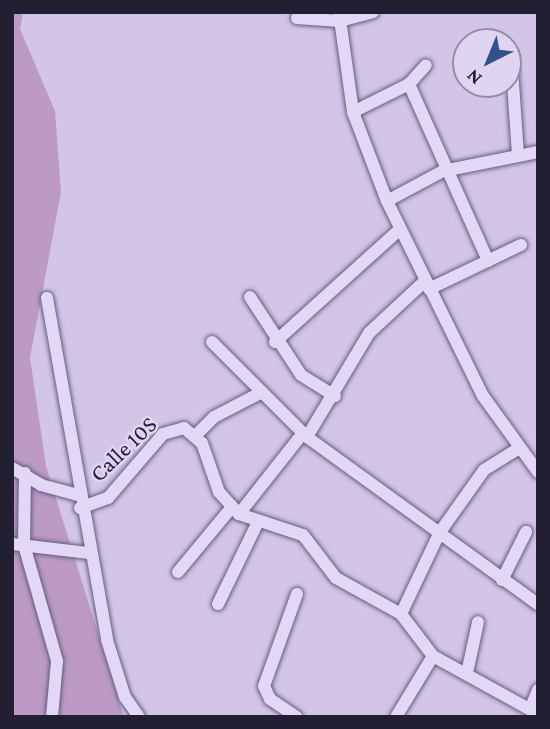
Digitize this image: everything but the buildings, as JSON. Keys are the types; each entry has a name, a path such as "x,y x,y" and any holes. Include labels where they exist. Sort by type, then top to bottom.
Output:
{"street":[{"path":"297,18 340,17 373,12"},
{"path":"340,17 353,112 387,201 427,285 517,449 538,472"},
{"path":"353,112 409,85 426,65"},
{"path":"409,85 443,172 488,261"},
{"path":"514,98 519,154"},
{"path":"387,201 443,172 538,152"},
{"path":"275,342 400,229"},
{"path":"178,572 305,435 335,396 369,333 397,301 427,285 521,245"},
{"path":"250,297 275,342 301,375 335,396"},
{"path":"47,298 89,553 111,651 125,697 139,717"},
{"path":"212,342 305,435 538,604"},
{"path":"195,436 222,412 262,392"},
{"name":"Calle 10S","path":"79,501 112,495 163,434 184,428 195,436 235,510"},
{"path":"401,614 440,532 484,470 517,449"},
{"path":"12,468 25,473 41,485 79,501"},
{"path":"25,473 18,545 57,661 52,717"},
{"path":"235,510 258,522 303,534 336,578 401,614 433,656 534,712 538,690"},
{"path":"218,604 258,522"},
{"path":"502,580 526,532"},
{"path":"18,545 89,553"},
{"path":"297,594 264,685 270,699 297,717"},
{"path":"467,673 478,622"},
{"path":"396,717 433,656"}],"shaded area":[{"path":"12,12 23,12 20,29 55,111 61,192 30,358 46,466 124,717 12,717"}]}
